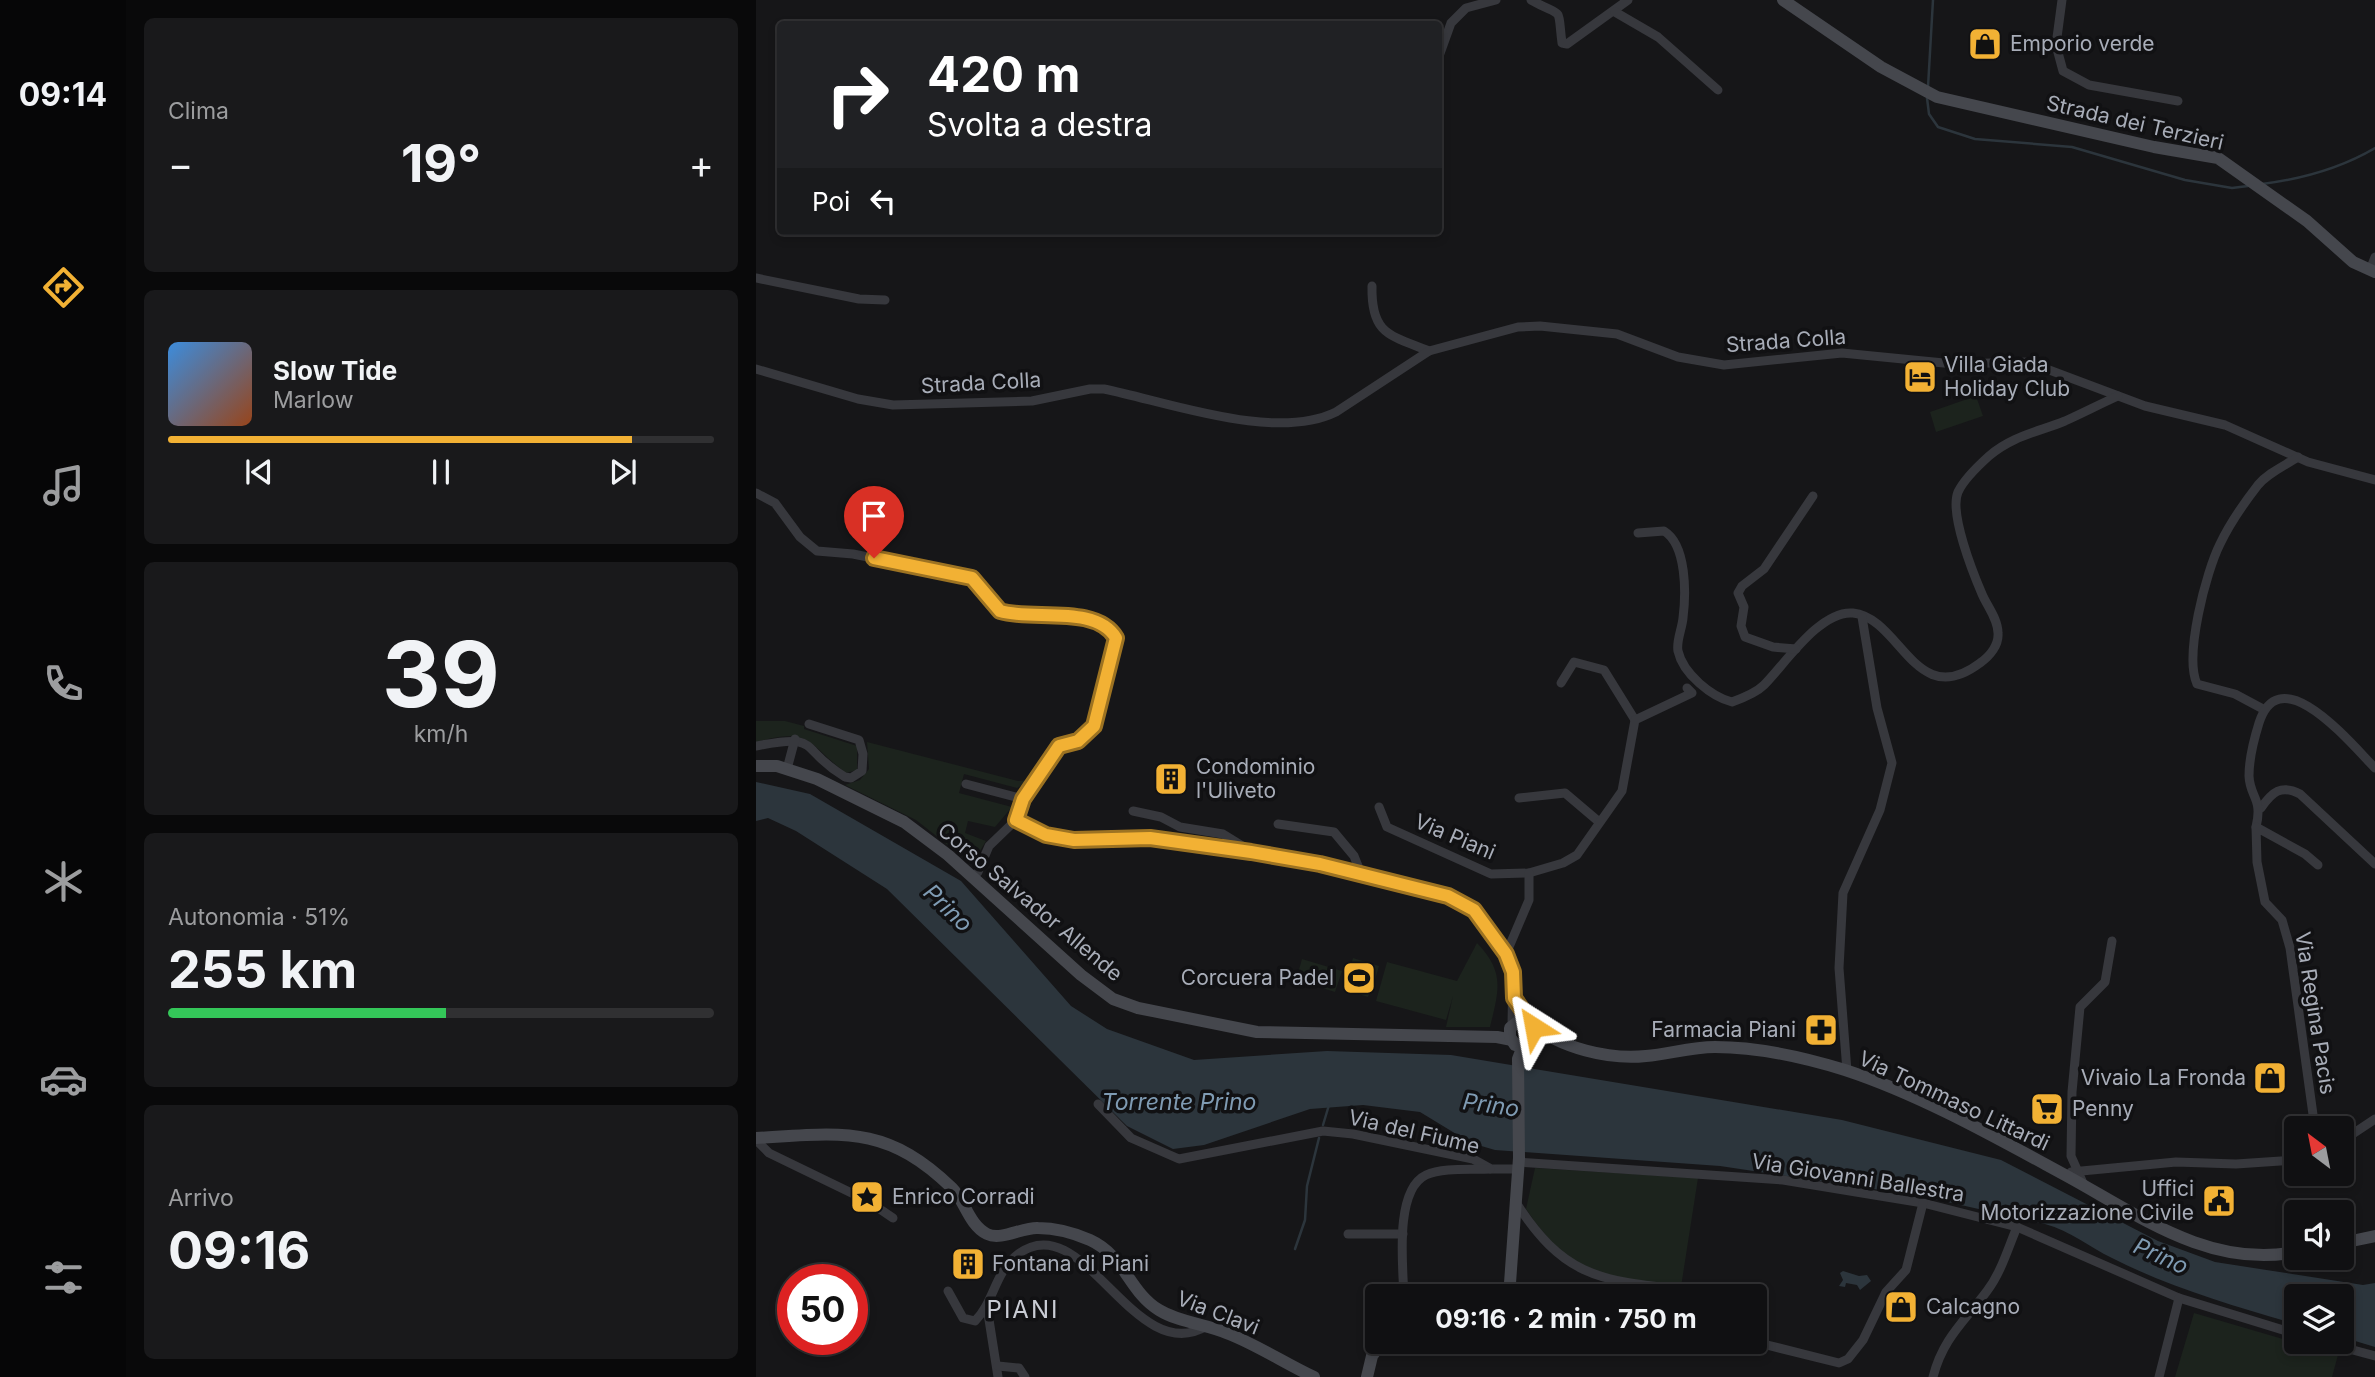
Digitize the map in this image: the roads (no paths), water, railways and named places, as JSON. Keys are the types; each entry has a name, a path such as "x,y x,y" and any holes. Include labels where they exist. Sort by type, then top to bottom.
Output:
{"main road":[{"name":"Strada dei Terzieri","path":"1783,0 1881,67 1937,97 2154,147 2218,158 2270,193 2353,262 2372,271"},
{"name":"Corso Salvador Allende","path":"756,766 787,769 817,779 904,822 973,877 1081,975 1113,999 1138,1008 1256,1032 1516,1038"},
{"path":"1510,1284 1518,1163 1516,1038 1520,1020 1530,1022 1535,1036 1516,1038"},
{"name":"Via Tommaso Littardi","path":"1530,1022 1548,1038 1623,1057 1683,1049 1744,1048 1847,1071 1917,1100 2062,1173"},
{"path":"1516,1038 1548,1038"},
{"name":"Via Clavi","path":"756,1139 838,1134 876,1138 928,1166 956,1192 972,1219 987,1234 995,1236 1038,1227 1078,1235 1110,1252 1140,1293 1159,1310 1231,1334 1314,1377"},
{"path":"2062,1173 2162,1230 2208,1248 2249,1255 2284,1253"},
{"path":"2354,1240 2375,1236"},
{"path":"1367,1377 1373,1354"}],"street":[{"path":"1442,48 1451,23 1466,8 1496,0"},
{"path":"1531,0 1558,12 1562,20 1562,43 1567,44 1615,12 1628,0"},
{"path":"2062,0 2056,45 2063,71 2089,85 2178,101"},
{"path":"1615,12 1658,37 1718,90"},
{"path":"2372,271 2375,257"},
{"path":"756,278 859,299 885,300"},
{"path":"1372,286 1372,313 1376,323 1398,337 1429,351"},
{"name":"Strada Colla","path":"756,369 858,399 893,405 1032,401 1090,388 1136,396 1206,416 1297,424 1322,419 1336,412 1429,351 1518,327 1541,326 1617,334 1678,357 1724,365 1842,353 1963,364 2028,362 2164,412 2225,425 2298,457 2375,480"},
{"path":"1638,533 1664,531 1678,546 1683,616 1678,650 1683,663 1718,699 1732,702 1763,687 1796,649 1830,620 1855,613 1887,631 1905,656 1920,670 1949,675 1980,664 1993,651 1998,631 1970,563 1956,507 1958,493 1977,467 2014,438 2067,420 2118,396"},
{"path":"2263,709 2235,694 2197,684 2192,674 2199,618 2215,555 2236,516 2259,484 2298,457"},
{"path":"756,493 775,503 800,537 817,551 874,558 972,578 1000,611 1078,617 1111,631 1116,638 1094,726 1078,741 1059,746 1023,799 1016,820 989,846 978,872 973,877"},
{"path":"1796,649 1773,647 1745,637 1741,626 1744,607 1738,593 1742,586 1764,569 1813,496"},
{"path":"1847,1071 1839,968 1843,893 1880,810 1892,763 1877,708 1862,617"},
{"path":"1561,683 1574,662 1604,670 1635,720 1692,693 1687,688"},
{"path":"2375,768 2334,726 2288,696 2276,699 2263,709 2253,743 2249,778 2261,808 2277,790 2288,789 2300,794 2375,864"},
{"name":"Via Piani","path":"1379,807 1387,827 1491,874 1529,873 1563,863 1577,855 1598,821 1622,792 1635,720"},
{"path":"756,747 795,739 812,747 845,777 851,778 862,771 863,754 859,740 809,724"},
{"path":"787,769 795,739"},
{"path":"966,784 1023,799"},
{"path":"1519,797 1565,793 1598,821"},
{"name":"Via Regina Pacis","path":"2261,808 2256,827 2257,862 2265,902 2282,920 2290,948 2313,1116"},
{"path":"1133,811 1161,817 1180,827 1223,834 1251,852"},
{"path":"1016,820 1046,835 1074,840 1150,838 1251,852 1320,864 1448,896 1474,910 1506,954 1513,972 1516,1038"},
{"path":"1278,824 1334,832 1354,856 1362,876"},
{"path":"2256,827 2305,854 2318,865"},
{"path":"1506,954 1529,901 1529,873"},
{"name":"Via Tommaso Littardi","path":"2076,1171 2071,1156 2071,1116 2080,1007 2105,982 2112,941"},
{"path":"1514,998 1530,1022"},
{"name":"Via del Fiume","path":"1098,1104 1131,1138 1179,1159 1323,1131 1353,1134 1473,1159 1492,1169"},
{"path":"2354,1133 2375,1119"},
{"path":"756,1139 769,1153 868,1201 893,1218"},
{"name":"Via Tommaso Littardi","path":"2062,1173 2176,1162 2236,1164 2284,1161"},
{"name":"Via del Fiume","path":"1404,1284 1403,1234 1408,1198 1420,1179 1435,1172 1492,1169 1518,1163"},
{"name":"Via Giovanni Ballestra","path":"1518,1163 1783,1180 1923,1203 2017,1227 2179,1298 2284,1330"},
{"path":"2076,1171 2085,1186"},
{"path":"1515,1202 1531,1226 1558,1256 1584,1272 1651,1284"},
{"path":"1767,1345 1839,1363 1848,1359 1863,1340 1886,1292 1906,1270 1923,1203"},
{"path":"1933,1377 1938,1359 1952,1332 1989,1289 2017,1227"},
{"path":"1348,1234 1403,1234"},
{"path":"948,1291 956,1308 969,1322 975,1321 987,1307 999,1276 1016,1256 1027,1248 1050,1244 1064,1247 1075,1255 1114,1295 1170,1332 1194,1334 1208,1326"},
{"path":"2159,1377 2179,1298"},
{"path":"987,1307 998,1377"},
{"path":"2354,1350 2375,1356"},
{"path":"998,1366 1019,1367 1024,1377"}],"water":[{"name":"Torrente Prino","path":"756,782 810,794 961,881 1071,1006 1107,1029 1194,1060 1327,1051 1451,1055 1842,1120 2001,1160 2158,1241 2215,1262 2363,1285 2375,1283 2375,1347 2354,1341 2354,1284 2284,1284 2284,1320 2157,1278 2045,1224 1921,1196 1720,1166 1495,1150 1471,1143 1420,1112 1363,1105 1310,1109 1204,1145 1173,1149 1127,1126 887,889 796,831 768,818 756,821"},
{"path":"1843,1271 1859,1276 1867,1275 1871,1281 1860,1290 1857,1285 1846,1283 1845,1287 1839,1286 1843,1280 1840,1273"}],"waterway":[{"path":"1928,87 1933,0"},
{"path":"1927,98 1929,114 1938,127 1975,139 2072,147 2185,180 2232,188 2248,186"},
{"path":"2262,184 2320,172 2375,148"},
{"path":"1323,1125 1329,1105"},
{"path":"1295,1249 1305,1220 1307,1186 1319,1138"}],"place":[{"name":"Emporio verde","path":"1985,44"},
{"name":"Villa Giada Holiday Club","path":"1920,377"},
{"name":"Condominio l'Uliveto","path":"1171,779"},
{"name":"Corcuera Padel","path":"1359,978"},
{"name":"Farmacia Piani","path":"1821,1030"},
{"name":"Vivaio La Fronda","path":"2270,1078"},
{"name":"Penny","path":"2047,1109"},
{"name":"Enrico Corradi","path":"867,1197"},
{"name":"Uffici Motorizzazione Civile","path":"2219,1201"},
{"name":"Fontana di Piani","path":"968,1264"},
{"name":"Calcagno","path":"1901,1307"}],"district":[{"name":"PIANI","path":"1023,1310"}],"water label":[{"name":"Prino","path":"948,908"},
{"name":"Prino","path":"1491,1105"},
{"name":"Prino","path":"2161,1256"}]}
